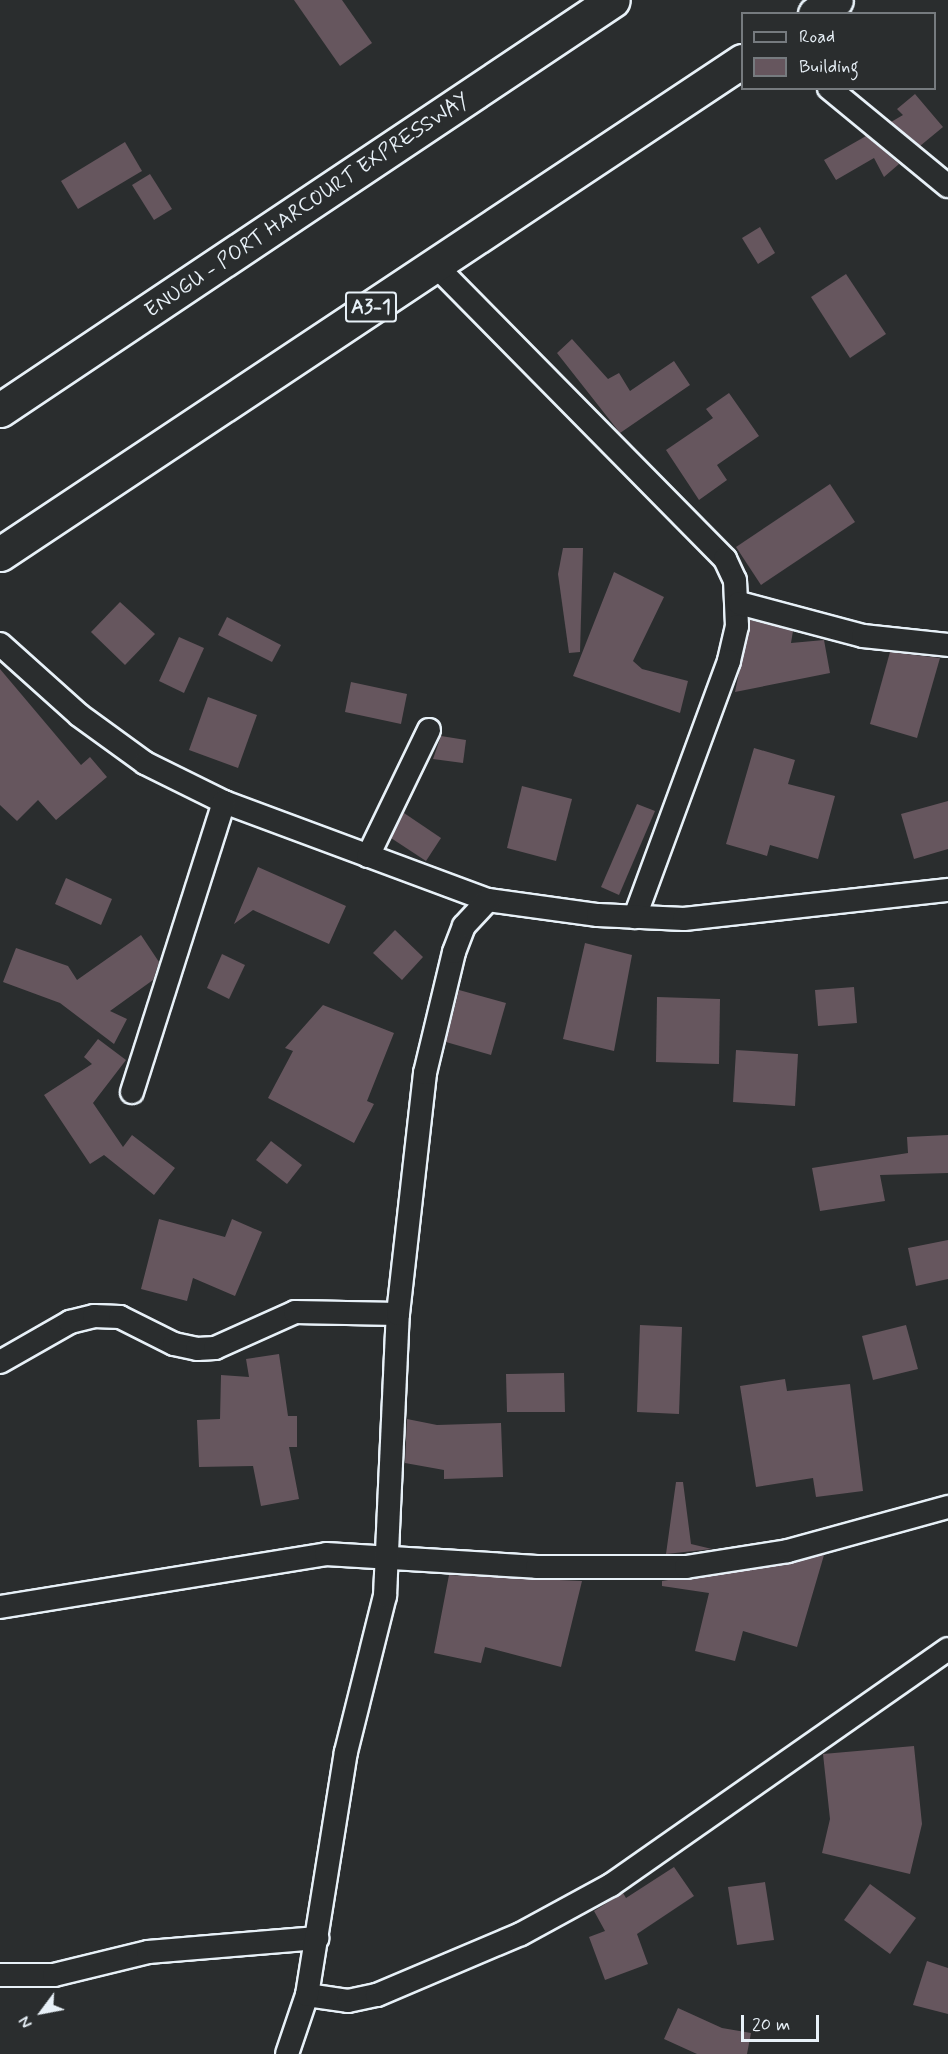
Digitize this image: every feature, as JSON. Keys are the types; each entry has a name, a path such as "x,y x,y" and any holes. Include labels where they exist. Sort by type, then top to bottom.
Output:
{"highway":[{"name":"ENUGU - PORT HARCOURT EXPRESSWAY","path":"0,410 613,0"},
{"path":"818,12 836,0"},
{"name":"A3-1","path":"0,554 741,62"}],"street":[{"path":"831,90 948,186"},
{"path":"435,265 725,559 739,603 729,661 635,917"},
{"path":"739,603 863,636 947,639"},
{"path":"0,644 79,715 145,763 224,802 488,900 635,917 684,919 948,891"},
{"path":"368,856 429,730"},
{"path":"132,1092 224,802"},
{"path":"287,2054 307,1995 346,1752 385,1596 398,1314 425,1073 444,986 464,926 488,900"},
{"path":"0,1362 70,1322 94,1316 120,1317 174,1344 197,1349 215,1348 295,1312 398,1314"},
{"path":"0,1607 254,1562 326,1554 388,1556 537,1567 686,1567 788,1551 948,1508"},
{"path":"307,1995 348,2001 377,1995 551,1917 611,1885 948,1649"},
{"path":"0,1975 54,1975 148,1952 317,1938"}],"building":[{"path":"294,0 342,0 372,43 340,66"},
{"path":"915,94 943,127 920,146 891,122 903,115 897,109"},
{"path":"866,136 899,164 884,177 874,158 836,180 824,160"},
{"path":"125,142 142,171 78,209 61,181"},
{"path":"150,174 172,209 154,220 132,185"},
{"path":"760,227 775,253 758,264 742,238"},
{"path":"846,274 886,334 850,358 811,297"},
{"path":"572,339 608,379 619,373 630,391 674,361 690,385 620,433 557,353"},
{"path":"729,393 759,436 717,465 727,480 699,500 666,450 713,418 706,409"},
{"path":"830,484 855,522 761,585 736,547"},
{"path":"563,548 583,548 580,652 569,653 558,574"},
{"path":"614,572 664,597 633,661 642,669 688,681 680,713 573,676"},
{"path":"120,602 155,634 125,665 91,632"},
{"path":"227,617 281,645 272,662 218,635"},
{"path":"750,620 793,631 791,643 824,640 830,673 735,692"},
{"path":"179,637 204,648 184,693 159,681"},
{"path":"890,652 940,658 917,738 870,724"},
{"path":"0,669 81,765 90,757 107,777 56,820 38,800 17,821 0,805"},
{"path":"351,682 407,694 401,724 345,712"},
{"path":"208,697 257,715 238,768 189,750"},
{"path":"441,736 466,740 463,763 433,759"},
{"path":"754,748 795,760 788,784 835,796 818,859 770,845 767,856 726,844"},
{"path":"522,786 572,799 556,861 507,848"},
{"path":"948,801 948,849 914,859 901,814"},
{"path":"637,804 655,811 619,895 601,887"},
{"path":"404,813 441,838 426,861 391,838"},
{"path":"258,867 346,906 329,944 253,910 234,924"},
{"path":"66,878 112,899 101,925 55,904"},
{"path":"395,930 423,957 402,980 373,953"},
{"path":"141,935 159,962 153,980 110,1011 127,1019 114,1044 60,1003 3,982 16,948 68,966 77,980"},
{"path":"585,943 632,955 614,1051 563,1039"},
{"path":"222,954 245,965 229,999 207,988"},
{"path":"854,987 857,1023 818,1026 815,990"},
{"path":"459,990 506,1003 491,1055 446,1042"},
{"path":"657,997 720,999 719,1064 656,1062"},
{"path":"323,1005 394,1033 367,1101 374,1104 354,1143 268,1098 293,1051 285,1048"},
{"path":"98,1039 126,1060 93,1103 123,1147 132,1135 175,1168 154,1195 104,1155 90,1164 44,1095 92,1064 84,1057"},
{"path":"736,1050 798,1054 795,1106 733,1102"},
{"path":"948,1135 948,1173 880,1175 885,1201 820,1211 812,1168 908,1153 907,1137"},
{"path":"271,1141 302,1165 287,1184 256,1160"},
{"path":"159,1219 225,1237 232,1219 262,1232 235,1296 193,1278 187,1301 141,1289"},
{"path":"948,1240 948,1279 916,1286 908,1248"},
{"path":"640,1325 682,1327 679,1414 637,1412"},
{"path":"906,1325 918,1369 873,1380 862,1336"},
{"path":"279,1354 288,1416 297,1416 297,1447 289,1447 299,1499 261,1506 253,1466 199,1467 197,1420 220,1419 221,1375 249,1377 246,1359"},
{"path":"564,1373 565,1412 507,1412 506,1374"},
{"path":"785,1379 787,1391 850,1384 863,1491 816,1497 813,1478 756,1487 740,1386"},
{"path":"407,1419 437,1425 501,1423 503,1477 444,1479 444,1470 405,1463"},
{"path":"676,1482 683,1482 691,1544 712,1549 666,1554"},
{"path":"824,1555 797,1647 743,1631 735,1661 695,1651 709,1593 662,1586 662,1581"},
{"path":"449,1575 582,1581 561,1667 485,1647 481,1663 434,1653"},
{"path":"914,1746 922,1824 910,1874 822,1853 830,1819 823,1754"},
{"path":"674,1867 694,1896 637,1934 648,1964 605,1980 589,1937 605,1931 594,1911 623,1893 626,1898"},
{"path":"765,1882 774,1940 737,1945 728,1887"},
{"path":"870,1884 916,1918 890,1954 844,1920"},
{"path":"927,1961 948,1968 948,2014 913,2005"},
{"path":"678,2008 722,2028 751,2033 747,2054 697,2054 664,2039"}]}
